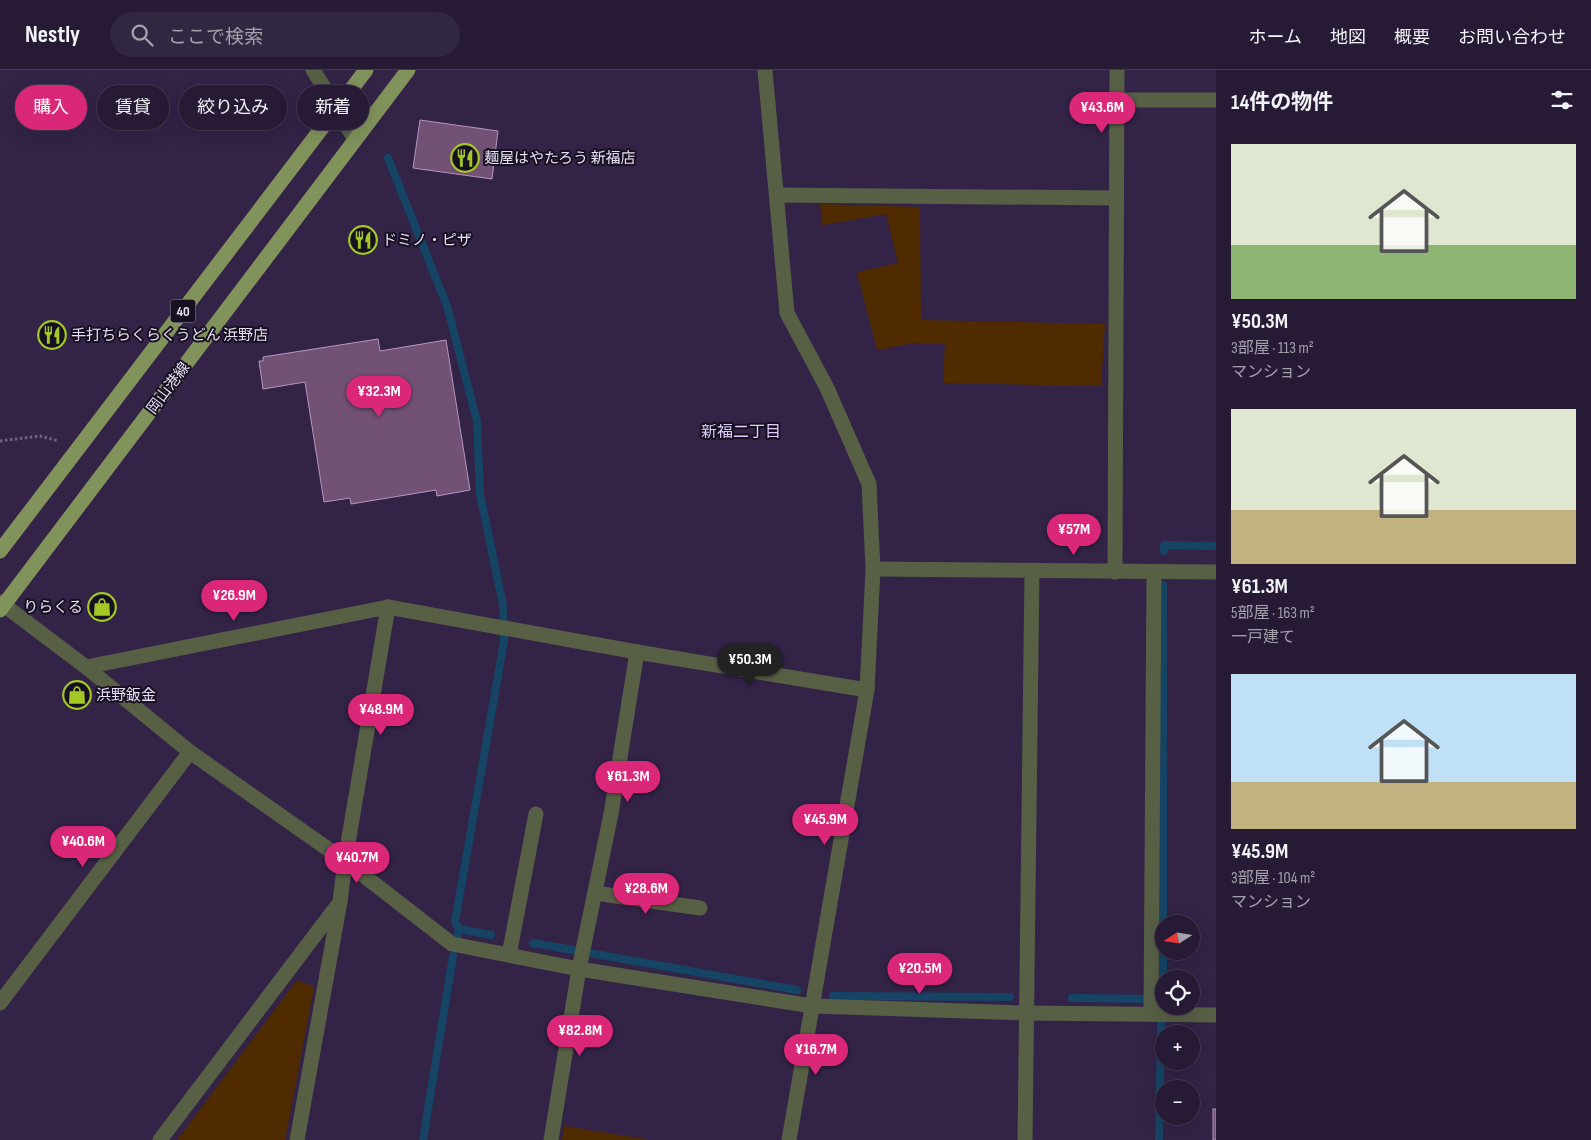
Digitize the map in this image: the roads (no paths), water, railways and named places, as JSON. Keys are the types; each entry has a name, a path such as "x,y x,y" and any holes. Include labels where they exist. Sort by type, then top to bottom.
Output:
{"main road":[{"name":"40","path":"355,85 366,70"},
{"name":"岡山港線","path":"1,605 408,70"},
{"name":"40","path":"0,551 320,130"}],"street":[{"path":"313,70 322,85"},
{"path":"765,70 787,313 827,388 869,484 873,569 867,690 789,1140"},
{"path":"1115,572 1118,70"},
{"path":"1117,100 1216,100"},
{"path":"349,130 355,140"},
{"path":"776,195 1116,198"},
{"path":"873,569 1216,572"},
{"path":"1025,1140 1032,570"},
{"path":"1,605 86,667 190,752 345,861 452,944 509,955 582,958 812,1006 1027,1013 1155,1008 1154,572"},
{"path":"86,667 388,607 637,652 867,690"},
{"path":"297,1140 340,902 345,861 388,607"},
{"path":"551,1140 582,958 612,814 637,652"},
{"path":"0,1002 190,752"},
{"path":"509,955 536,814"},
{"path":"595,893 700,908"},
{"path":"160,1140 340,902"},
{"path":"1200,1013 1216,1015"}],"waterway":[{"path":"388,158 447,306 477,421 480,494 503,605 504,641 455,922 459,929 458,935"},
{"path":"1164,551 1164,545 1216,546"},
{"path":"1159,1140 1163,999 1163,585"},
{"path":"459,929 491,935"},
{"path":"533,943 797,990"},
{"path":"423,1140 453,956"},
{"path":"833,996 1010,997"},
{"path":"1072,998 1153,999"}],"place":[{"name":"麺屋はやたろう 新福店","path":"465,158"},
{"name":"ドミノ・ピザ","path":"363,240"},
{"name":"手打ちらくらくうどん 浜野店","path":"52,335"},
{"name":"りらくる","path":"102,607"},
{"name":"浜野鈑金","path":"77,695"}],"district":[{"name":"新福二丁目","path":"741,431"}]}
